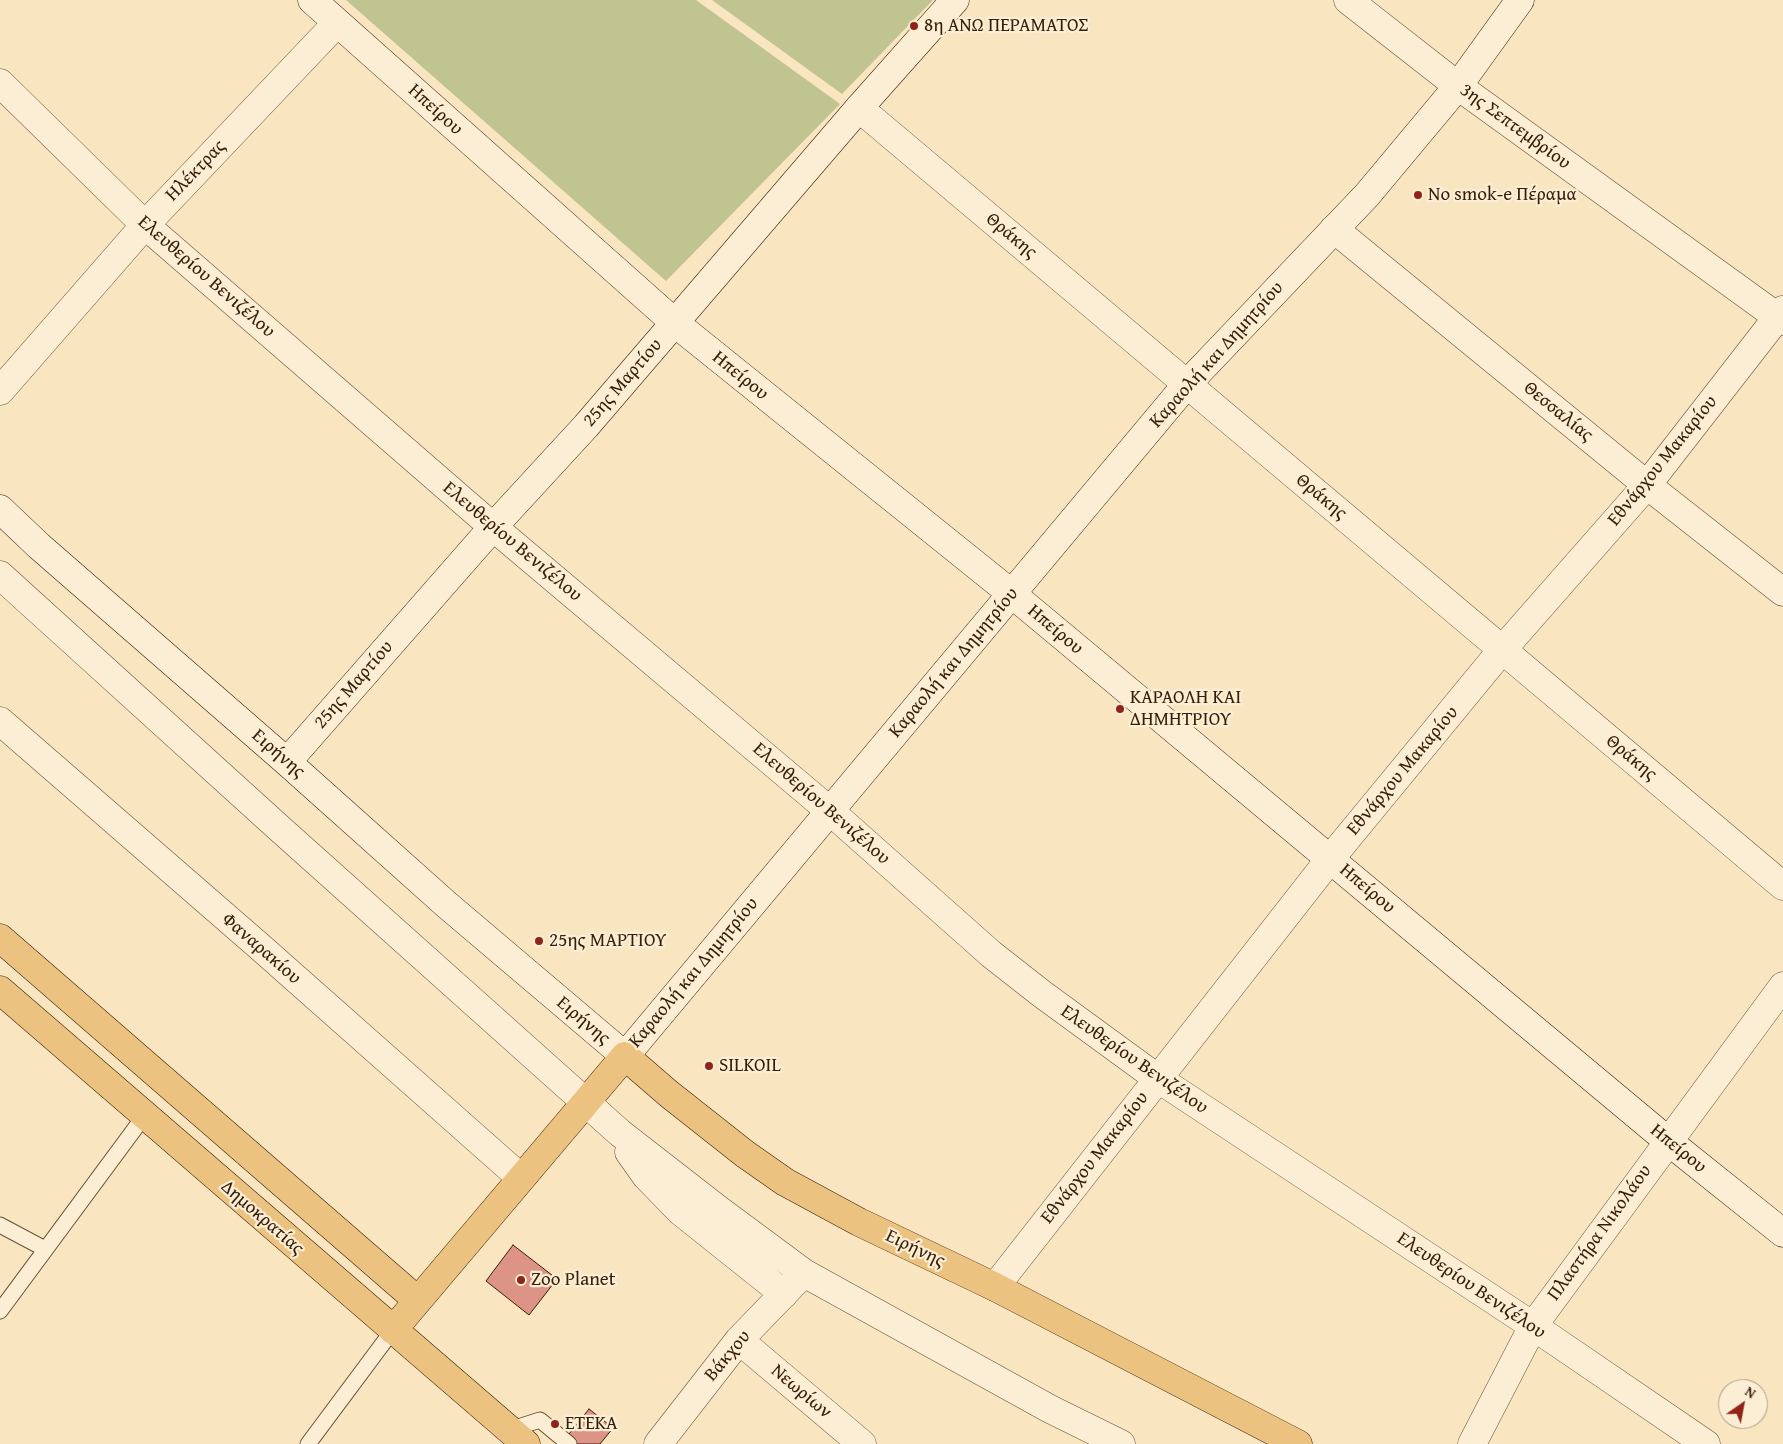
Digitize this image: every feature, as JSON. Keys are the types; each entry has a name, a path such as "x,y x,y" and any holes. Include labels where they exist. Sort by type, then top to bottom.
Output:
{"main road":[{"name":"Δημοκρατίας","path":"0,938 417,1300"},
{"name":"Δημοκρατίας","path":"0,990 517,1437"},
{"name":"Καραολή και Δημητρίου","path":"393,1330 625,1056"},
{"name":"Ειρήνης","path":"625,1056 669,1094 785,1182 859,1222 995,1287 1298,1444"}],"street":[{"name":"Ηπείρου","path":"312,0 674,323 1012,594 1668,1141 1783,1233"},
{"name":"25ης Μαρτίου","path":"287,762 493,527 586,426 859,108 955,0"},
{"name":"3ης Σεπτεμβρίου","path":"1348,0 1458,86 1781,316"},
{"name":"Καραολή και Δημητρίου","path":"625,1056 1187,384 1367,195 1458,86 1520,0"},
{"name":"Ηλέκτρας","path":"0,391 145,225 337,22"},
{"name":"Ελευθερίου Βενιζέλου","path":"0,83 145,225 493,527 830,811 991,954 1076,1020 1157,1078 1532,1326 1706,1444"},
{"name":"Θράκης","path":"859,108 1783,886"},
{"name":"Θεσσαλίας","path":"1334,229 1647,485 1783,592"},
{"name":"Εθνάρχου Μακαρίου","path":"995,1287 1330,859 1502,650 1647,485 1781,316"},
{"name":"Ειρήνης","path":"2,515 287,762 454,911 625,1056"},
{"path":"0,575 620,1133 718,1210 804,1273 1050,1409 1121,1444"},
{"name":"Φαναρακίου","path":"0,721 259,946 520,1178"},
{"name":"Πλαστήρα Νικολάου","path":"1472,1444 1532,1326 1783,986"},
{"path":"620,1133 630,1153 646,1176 680,1211 784,1294"},
{"name":"Βάκχου","path":"658,1444 739,1340 804,1273"},
{"name":"Νεωρίων","path":"739,1340 862,1444"}],"lane":[{"path":"0,1311 144,1115"},
{"path":"0,1225 45,1249"},
{"path":"308,1444 393,1330"},
{"path":"517,1437 540,1420 569,1444"}],"green space":[{"path":"346,0 696,0 840,104 666,281"},
{"path":"712,0 933,0 842,94"}],"building":[{"name":"Zoo Planet","path":"513,1245 557,1279 529,1315 486,1281"},
{"path":"589,1409 613,1428 600,1444 561,1444"}],"place":[{"name":"8η ΑΝΩ ΠΕΡΑΜΑΤΟΣ","path":"914,26"},
{"name":"No smok-e Πέραμα","path":"1418,195"},
{"name":"ΚΑΡΑΟΛΗ ΚΑΙ ΔΗΜΗΤΡΙΟΥ","path":"1120,709"},
{"name":"25ης ΜΑΡΤΙΟΥ","path":"539,941"},
{"name":"SILKOIL","path":"709,1066"},
{"name":"Zoo Planet","path":"521,1280"},
{"name":"ΕΤΕΚΑ","path":"555,1424"}]}
